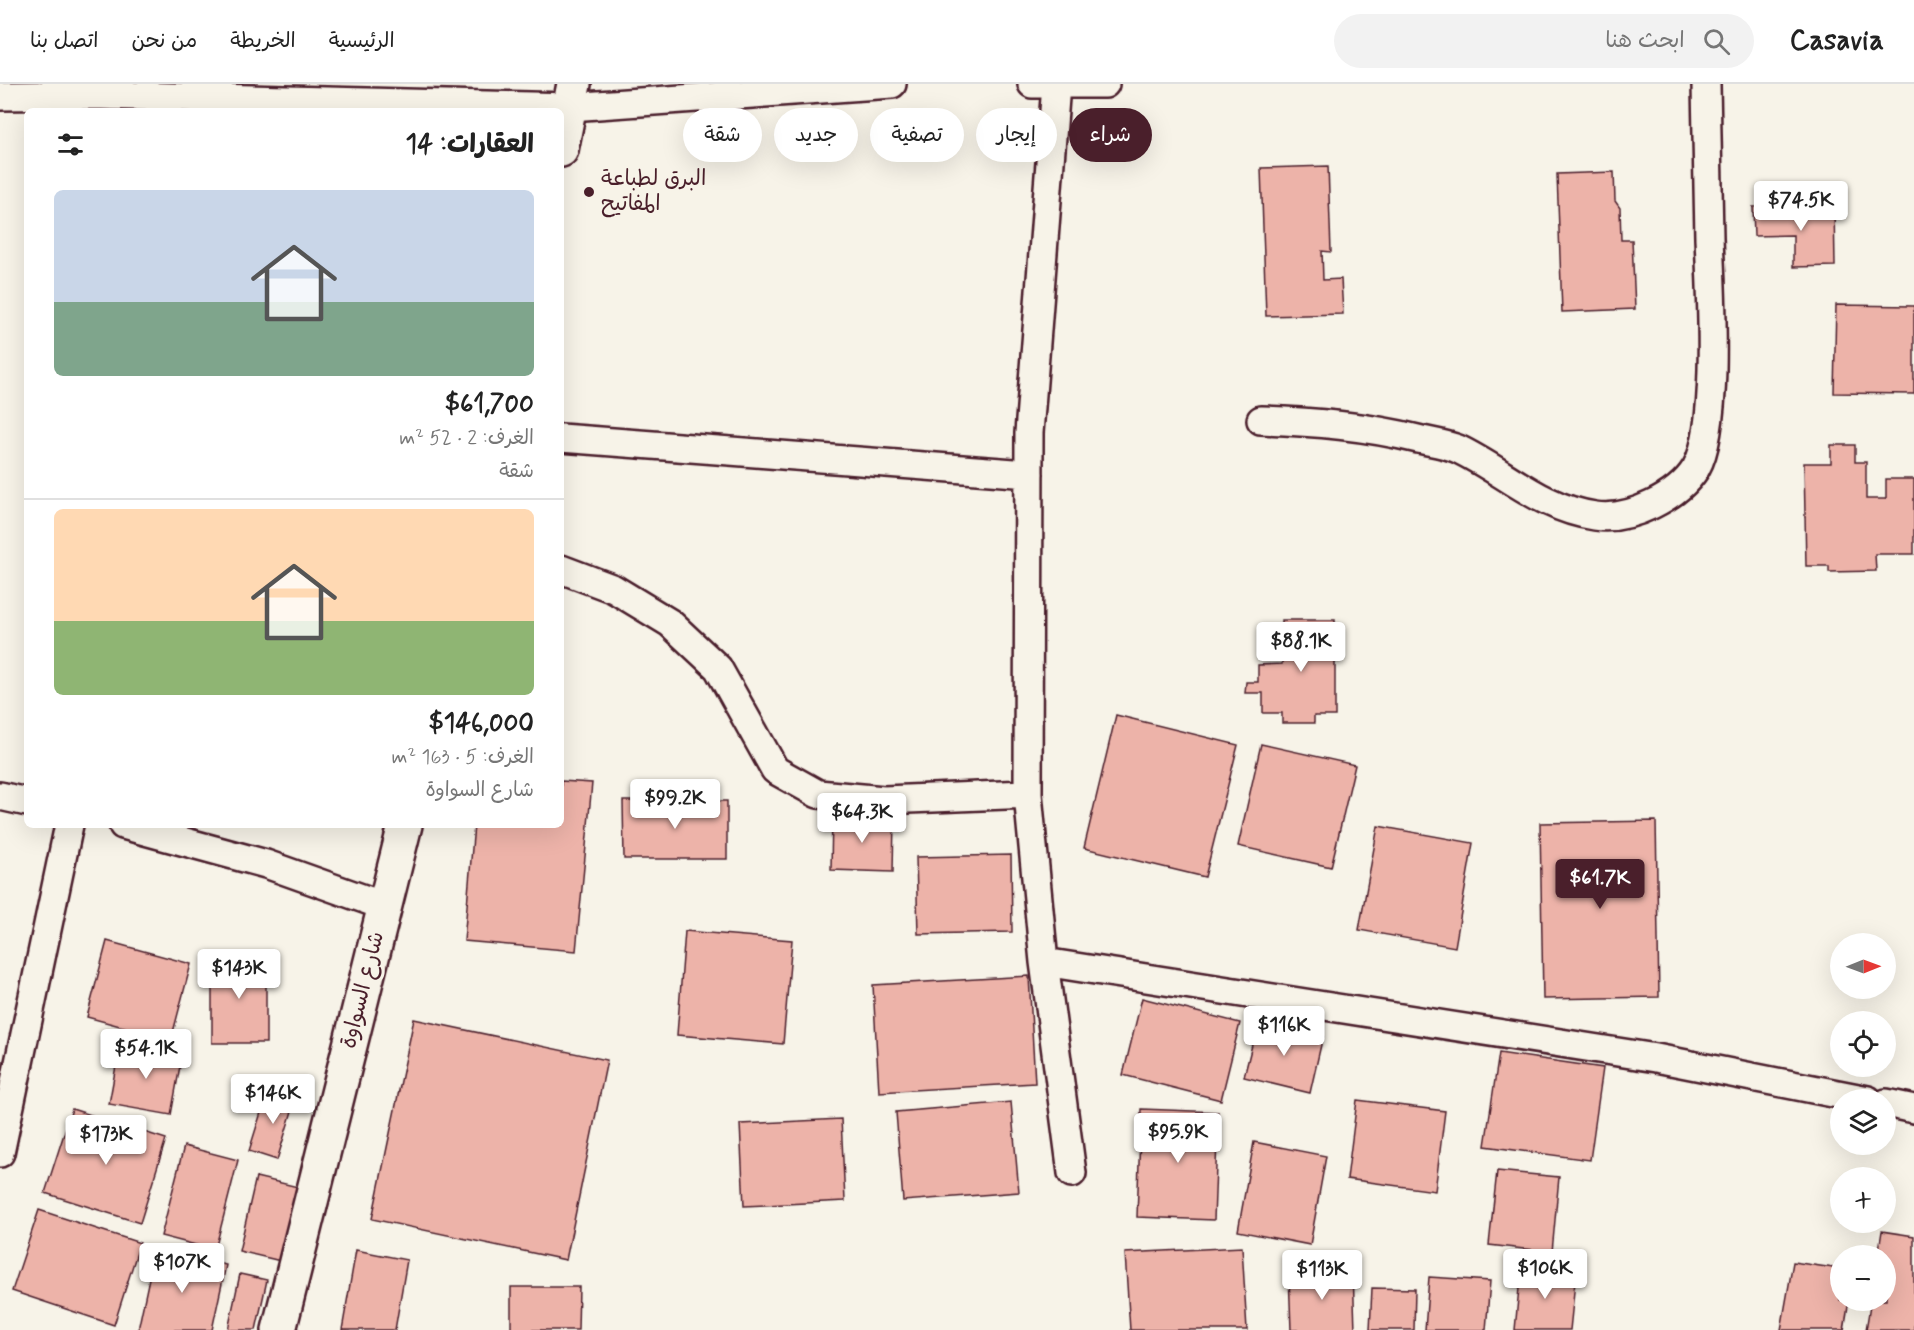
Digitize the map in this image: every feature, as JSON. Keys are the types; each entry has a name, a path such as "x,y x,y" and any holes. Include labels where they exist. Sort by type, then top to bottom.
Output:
{"street":[{"path":"0,96 92,89 572,96 892,84"},
{"path":"1072,1173 1044,962 1028,794 1029,433 1044,85 1105,84"},
{"path":"1261,420 1317,423 1388,432 1455,448 1493,468 1538,498 1596,517 1638,512 1679,488 1697,466 1706,436 1711,377 1712,308 1706,84"},
{"path":"564,135 572,96"},
{"path":"564,438 1029,474"},
{"path":"564,570 614,589 670,623 718,668 775,770 818,794 884,800 1028,794"},
{"path":"0,796 24,801"},
{"path":"0,1153 68,828"},
{"path":"134,828 266,864 384,906"},
{"name":"شارع السواوة","path":"279,1330 404,828"},
{"path":"1044,962 1656,1058 1830,1092"},
{"path":"1896,1105 1914,1109"}],"building":[{"path":"1328,166 1331,252 1322,251 1323,280 1341,279 1343,314 1266,316 1261,168"},
{"path":"1614,172 1615,201 1620,208 1621,240 1632,240 1635,309 1562,312 1557,174"},
{"path":"1834,206 1835,266 1793,267 1793,235 1754,236 1753,207"},
{"path":"1836,305 1914,306 1914,394 1834,393"},
{"path":"1831,445 1855,445 1855,462 1866,462 1866,499 1886,499 1886,479 1914,479 1914,554 1875,554 1876,571 1829,572 1829,566 1806,566 1804,463 1831,463"},
{"path":"1282,620 1335,620 1335,716 1314,716 1314,723 1282,723 1282,713 1263,713 1263,693 1245,693 1246,682 1258,682 1258,665 1282,664"},
{"path":"1116,715 1238,745 1205,877 1084,848"},
{"path":"1261,744 1355,765 1331,867 1238,846"},
{"path":"564,781 592,783 576,951 464,941 474,828 564,828"},
{"path":"623,801 727,801 727,859 624,859"},
{"path":"832,816 894,818 893,872 831,870"},
{"path":"1656,821 1659,997 1543,999 1540,823"},
{"path":"1378,826 1473,843 1455,947 1359,930"},
{"path":"1011,855 1012,932 918,934 916,857"},
{"path":"685,931 792,940 783,1044 677,1035"},
{"path":"107,941 191,964 171,1040 87,1017"},
{"path":"212,958 266,958 266,1043 212,1043"},
{"path":"1029,976 1035,1083 879,1092 873,985"},
{"path":"1142,998 1240,1023 1221,1100 1123,1075"},
{"path":"414,1019 607,1060 566,1260 372,1219"},
{"path":"1258,1021 1323,1036 1310,1093 1244,1077"},
{"path":"120,1044 182,1055 171,1115 109,1104"},
{"path":"1499,1053 1603,1068 1590,1160 1485,1146"},
{"path":"268,1090 296,1098 277,1160 249,1151"},
{"path":"1357,1100 1445,1111 1435,1191 1347,1179"},
{"path":"1011,1102 1019,1192 903,1201 896,1112"},
{"path":"72,1109 166,1139 140,1223 45,1193"},
{"path":"1141,1109 1218,1112 1214,1220 1137,1217"},
{"path":"841,1119 845,1201 744,1206 740,1124"},
{"path":"1254,1142 1326,1156 1310,1245 1238,1231"},
{"path":"184,1146 238,1160 215,1250 161,1236"},
{"path":"1497,1171 1559,1177 1552,1252 1489,1245"},
{"path":"256,1177 298,1187 281,1261 239,1251"},
{"path":"39,1210 140,1243 114,1325 12,1291"},
{"path":"1882,1233 1914,1236 1914,1330 1866,1330 1869,1311 1896,1311 1896,1245 1880,1245"},
{"path":"1242,1247 1247,1330 1130,1330 1125,1253"},
{"path":"155,1250 226,1265 212,1330 138,1330"},
{"path":"356,1250 407,1260 395,1330 342,1330"},
{"path":"1793,1262 1830,1268 1830,1311 1847,1311 1844,1330 1781,1330"},
{"path":"1521,1267 1576,1272 1570,1330 1515,1330"},
{"path":"1353,1271 1355,1330 1291,1330 1289,1273"},
{"path":"240,1274 267,1280 256,1330 228,1330"},
{"path":"1429,1277 1490,1281 1486,1330 1425,1330"},
{"path":"511,1287 579,1287 578,1330 511,1330"},
{"path":"1372,1288 1415,1289 1414,1330 1370,1330"}],"place":[{"name":"البرق لطباعة المفاتيح","path":"589,192"}]}
